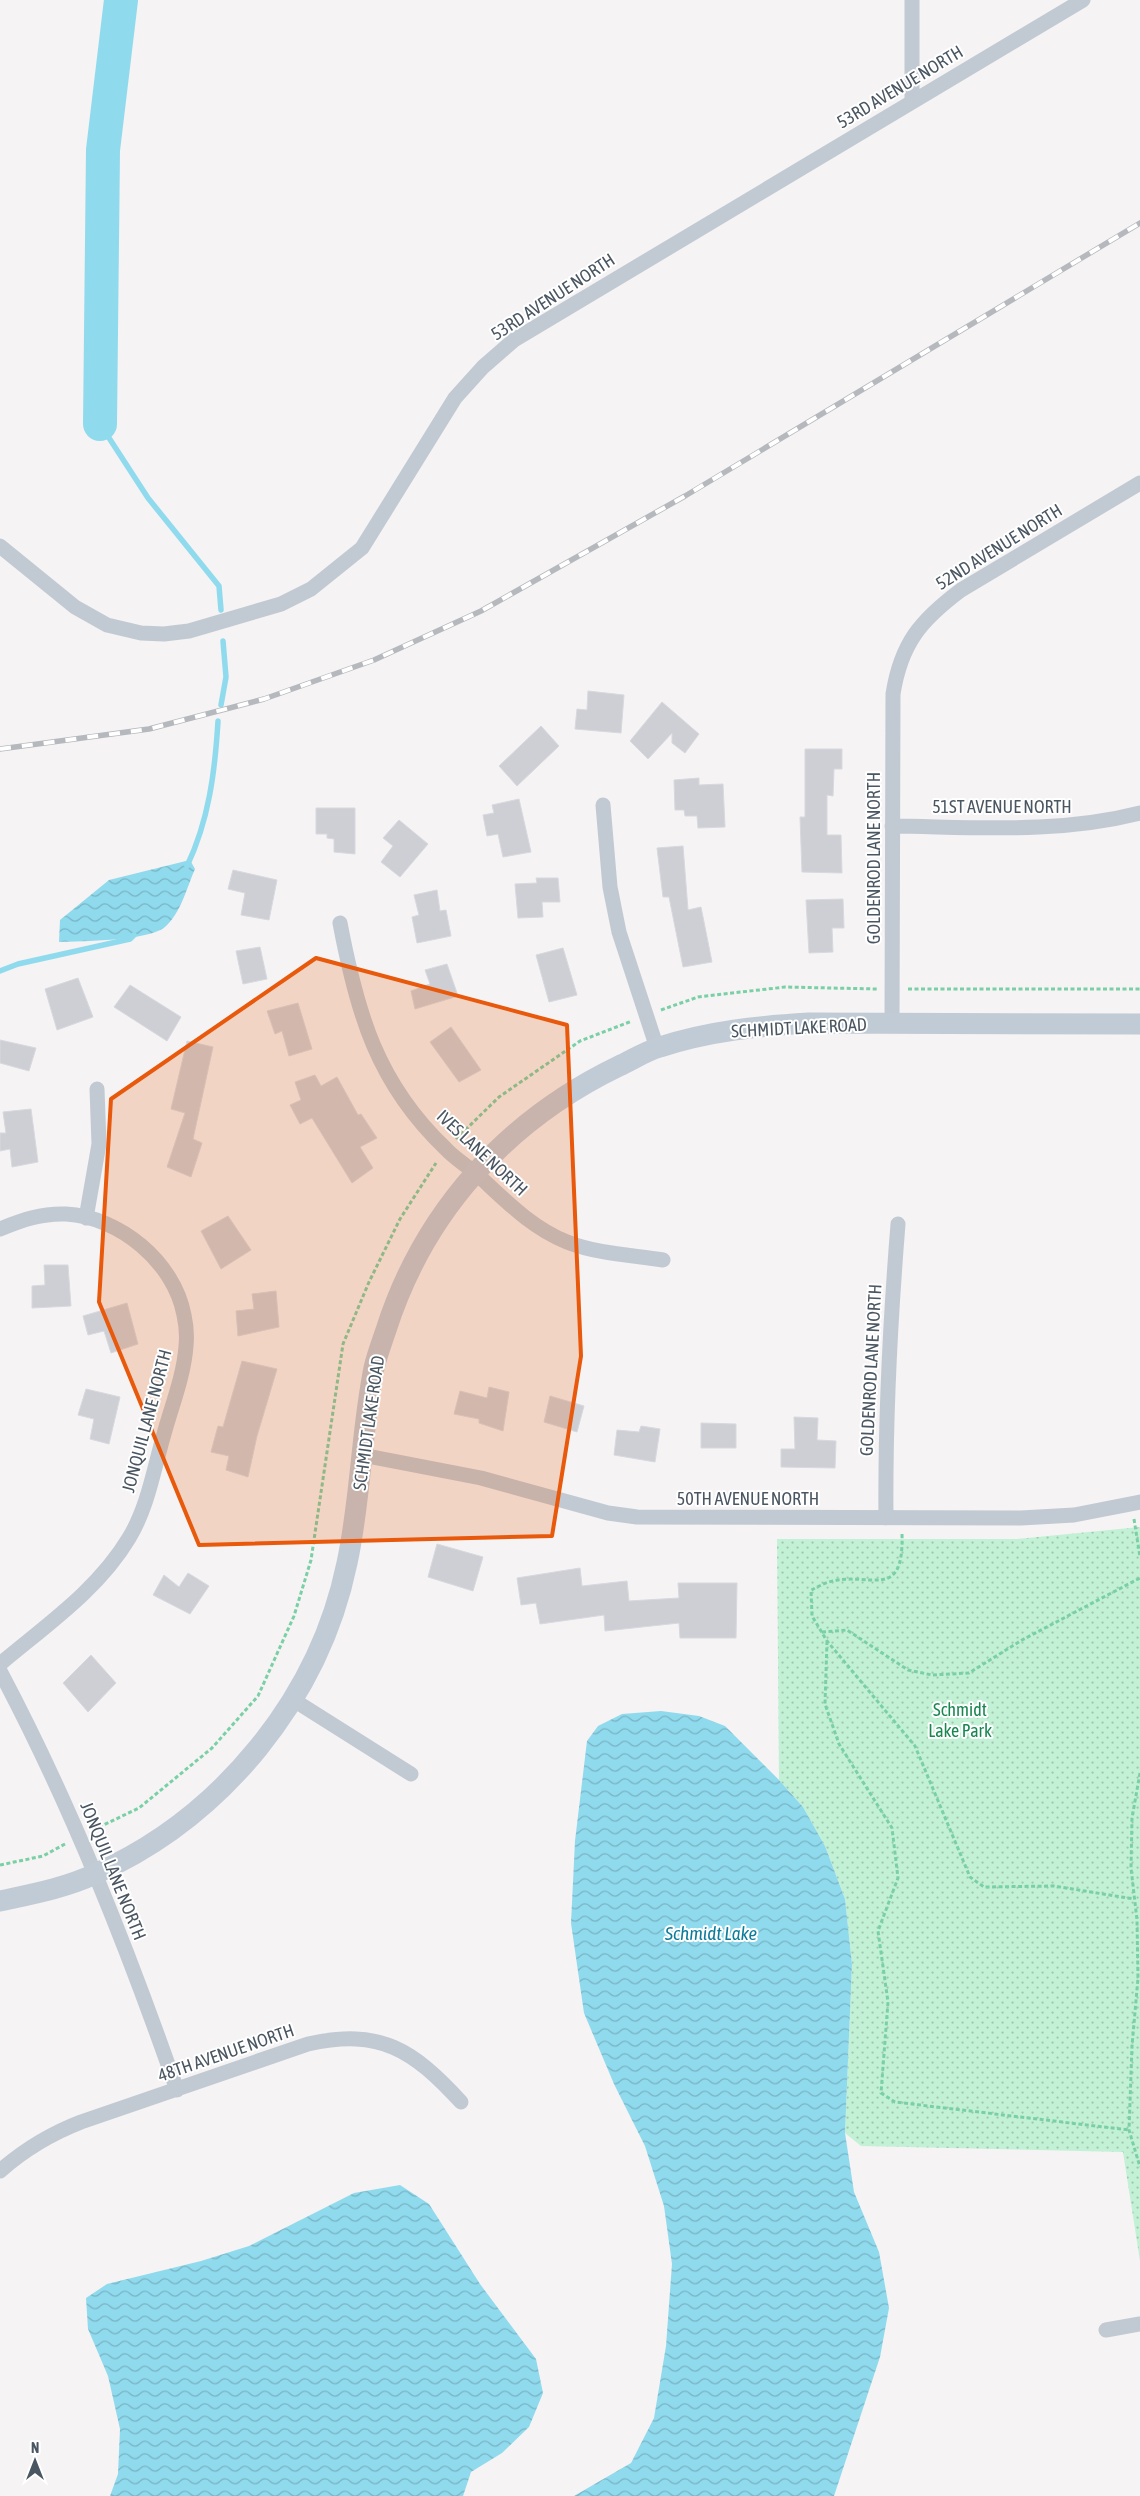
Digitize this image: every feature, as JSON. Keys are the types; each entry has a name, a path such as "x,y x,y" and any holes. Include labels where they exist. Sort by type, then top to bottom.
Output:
{"street":[{"path":"912,0 912,102"},
{"name":"53RD AVENUE NORTH","path":"0,546 75,607 106,625 141,633 164,634 189,631 289,600 311,590 362,548 455,398 483,367 514,340 1083,0"},
{"name":"52ND AVENUE NORTH","path":"893,694 897,668 910,640 941,605 961,590 1140,483"},
{"name":"GOLDENROD LANE NORTH","path":"892,1023 893,694"},
{"path":"603,805 610,887 619,932 657,1048"},
{"name":"51ST AVENUE NORTH","path":"892,826 1047,828 1081,825 1140,813"},
{"name":"IVES LANE NORTH","path":"340,924 351,983 367,1034 388,1078 415,1116 445,1149 476,1173 540,1230 594,1251 663,1260"},
{"name":"SCHMIDT LAKE ROAD","path":"0,1900 72,1883 94,1875 138,1853 189,1818 233,1779 292,1699 312,1666 347,1567 357,1512 362,1455 374,1366 394,1305 420,1249 453,1198 494,1152 539,1112 587,1081 657,1048 703,1035 760,1026 892,1023 1140,1024"},
{"path":"0,1229 33,1216 66,1214 86,1218 99,1144 98,1089"},
{"name":"JONQUIL LANE NORTH","path":"0,1664 91,1587 130,1537 143,1508 180,1380 186,1346 184,1316 177,1288 158,1262 140,1244 119,1230 86,1218"},
{"name":"GOLDENROD LANE NORTH","path":"886,1518 885,1425 888,1349 898,1224"},
{"name":"50TH AVENUE NORTH","path":"362,1455 481,1478 608,1514 637,1518 1021,1518 1074,1515 1136,1503"},
{"name":"JONQUIL LANE NORTH","path":"0,1671 39,1744 79,1836 142,1989 177,2090"},
{"path":"292,1699 412,1774"},
{"name":"48TH AVENUE NORTH","path":"0,2171 22,2152 49,2135 308,2044 335,2038 364,2039 390,2045 414,2057 439,2078 462,2102"},
{"path":"1106,2330 1140,2324"}],"path":[{"path":"0,1865 43,1856 79,1836 139,1808 212,1748 258,1696 294,1616 311,1560 343,1344 369,1282 400,1219 445,1149 499,1097 580,1042 698,996 785,987 1140,989"},
{"path":"1136,1503 1140,1557"},
{"path":"902,1519 903,1556 896,1571 885,1581 830,1582 811,1590 812,1616 827,1641 915,1746 970,1877 984,1887 1054,1886 1134,1899"},
{"path":"822,1632 847,1630 908,1670 932,1676 969,1673 1022,1640 1140,1578"},
{"path":"827,1641 825,1704 839,1744 892,1828 898,1878 878,1931 888,2002 881,2093 894,2102 1129,2130"},
{"path":"1140,1772 1132,1818 1131,1868 1138,1978 1132,2046 1129,2130 1140,2167"}],"highlighted area":[{"path":"316,958 567,1025 581,1356 552,1536 199,1545 99,1302 111,1099"}],"green space":[{"name":"Schmidt Lake Park","path":"1140,1527 1140,2261 1123,2152 861,2146 845,2133 852,1964 845,1899 825,1846 803,1807 779,1780 777,1539 1017,1539"}],"water":[{"path":"190,860 195,869 183,900 171,921 165,927 157,932 130,938 59,942 60,920 109,880"},
{"name":"Schmidt Lake","path":"661,1711 699,1716 725,1726 779,1780 803,1807 825,1846 845,1899 852,1964 845,2133 854,2192 879,2252 889,2308 880,2357 834,2496 574,2496 631,2463 654,2418 666,2346 672,2264 664,2206 645,2146 614,2084 584,2013 571,1923 575,1841 587,1741 598,1726 622,1714"},
{"path":"400,2185 429,2204 480,2284 536,2359 543,2393 529,2427 502,2453 471,2472 463,2496 110,2496 118,2474 120,2429 108,2376 88,2329 86,2298 107,2284 201,2261 249,2246 354,2193"}],"building":[{"path":"588,691 624,695 621,733 575,729 577,709 587,710"},
{"path":"662,702 699,734 685,753 672,743 672,733 648,759 630,741"},
{"path":"541,726 559,746 517,786 499,766"},
{"path":"805,749 842,749 842,769 834,769 833,796 827,795 827,835 841,835 842,873 802,872 800,817 805,817"},
{"path":"699,778 699,785 723,784 725,827 698,828 697,816 685,816 684,810 675,810 674,780"},
{"path":"519,799 531,852 503,857 498,834 487,836 483,815 494,813 492,805"},
{"path":"316,808 355,808 355,854 334,852 334,839 327,838 327,834 316,834"},
{"path":"399,820 428,844 400,877 381,862 393,846 383,838"},
{"path":"683,846 688,910 701,907 712,962 683,967 669,897 663,897 657,848"},
{"path":"233,870 277,880 269,920 241,915 245,893 228,889"},
{"path":"536,878 558,878 560,902 542,902 543,917 518,918 515,884 537,883"},
{"path":"437,890 440,911 446,910 451,936 417,943 412,917 419,915 414,895"},
{"path":"843,899 844,928 832,928 833,952 809,953 806,900"},
{"path":"260,947 267,979 243,984 236,951"},
{"path":"563,948 577,995 549,1002 536,955"},
{"path":"447,964 458,996 415,1009 411,991 430,984 425,970"},
{"path":"78,978 93,1017 57,1030 45,989"},
{"path":"130,985 181,1017 167,1041 114,1007"},
{"path":"298,1003 312,1049 289,1056 282,1031 275,1034 267,1011"},
{"path":"451,1027 481,1070 459,1082 430,1042"},
{"path":"0,1040 36,1048 29,1071 0,1063"},
{"path":"187,1041 213,1047 193,1139 202,1143 191,1177 167,1167 185,1113 171,1109"},
{"path":"315,1075 321,1086 337,1077 358,1115 361,1114 377,1138 360,1147 373,1168 352,1183 312,1118 300,1124 290,1105 301,1100 295,1082"},
{"path":"31,1109 38,1162 12,1167 10,1149 0,1151 0,1133 6,1133 3,1112"},
{"path":"228,1216 251,1250 221,1269 201,1231"},
{"path":"44,1265 68,1265 71,1306 32,1308 32,1286 45,1285"},
{"path":"276,1291 279,1327 238,1336 236,1311 254,1309 252,1294"},
{"path":"127,1303 138,1344 111,1353 104,1331 88,1335 83,1316"},
{"path":"242,1361 277,1369 257,1436 248,1477 226,1470 229,1456 211,1452 218,1426 223,1427"},
{"path":"489,1387 509,1392 503,1431 479,1423 479,1419 454,1414 460,1391 487,1398"},
{"path":"86,1389 120,1397 109,1444 90,1439 94,1419 78,1415"},
{"path":"550,1396 584,1406 577,1432 544,1422"},
{"path":"794,1417 818,1418 817,1440 836,1441 835,1468 781,1467 781,1449 795,1449"},
{"path":"701,1423 736,1424 736,1448 701,1448"},
{"path":"641,1426 660,1429 655,1462 614,1455 617,1430 639,1432"},
{"path":"437,1544 483,1557 473,1591 428,1577"},
{"path":"580,1568 582,1586 627,1581 629,1601 679,1598 678,1583 737,1583 736,1638 680,1638 679,1623 605,1631 604,1615 540,1624 536,1603 521,1605 517,1578"},
{"path":"188,1573 209,1586 190,1614 153,1595 164,1575 179,1587"},
{"path":"91,1655 116,1683 88,1712 63,1683"}],"waterway":[{"path":"100,424 103,150 121,0"},
{"path":"100,424 148,498 219,586 221,610"},
{"path":"221,705 226,677 223,641"},
{"path":"187,866 201,831 210,795 218,721"},
{"path":"0,971 18,964 130,939 134,935"}],"railway":[{"path":"0,749 149,729 264,699 374,660 481,611 685,496 1140,223"}]}
